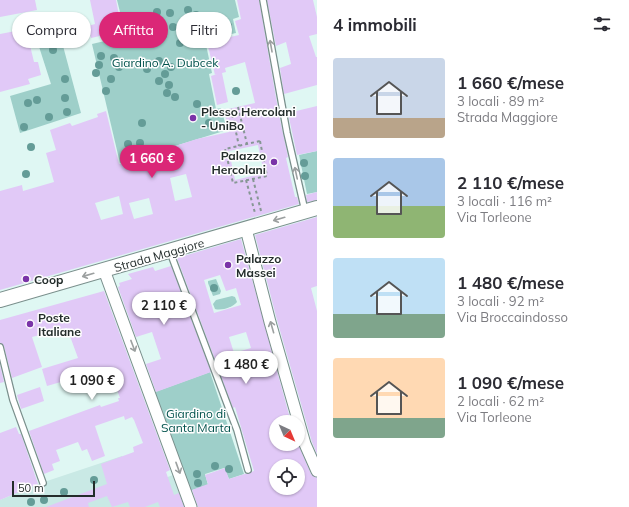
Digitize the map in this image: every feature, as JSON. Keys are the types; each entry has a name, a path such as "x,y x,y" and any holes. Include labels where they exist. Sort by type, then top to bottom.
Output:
{"street":[{"name":"Strada Maggiore","path":"0,300 311,210"},
{"path":"246,228 305,444 317,471"},
{"path":"104,270 147,382 191,507"}],"lane":[{"path":"263,0 283,112 311,210"},
{"path":"170,252 237,430 248,470"},
{"path":"0,347 12,400 43,483"}],"path":[{"path":"238,107 247,144"},
{"path":"231,108 239,146"},
{"path":"260,141 268,176 233,183 225,149 247,144 260,141"},
{"path":"246,180 254,213 261,212 253,179"}],"shaded area":[{"path":"122,456 132,484 146,485 173,475 184,507 0,507 0,500 38,484"}],"green space":[{"name":"Giardino A. Dubcek","path":"117,0 235,0 239,17 233,19 236,33 232,34 232,12 176,12 176,48 207,48 212,73 209,74 216,109 221,108 227,130 120,163 92,44 99,42 99,48 168,48 168,12 120,12"},
{"path":"39,48 64,48 81,113 20,133 10,96 51,84"},
{"path":"317,151 317,192 307,194 299,155"},
{"path":"216,279 221,291 220,294 213,296 208,281"},
{"path":"232,296 235,297 237,302 235,304 224,309 215,309 213,304 216,300"},
{"name":"Giardino di Santa Marta","path":"210,372 244,474 229,479 224,468 205,474 208,485 189,491 155,392"}],"building":[{"path":"0,0 35,0 37,10 12,12 12,15 0,17"},
{"path":"90,0 116,0 118,12 99,12 99,36 91,38 91,25 95,24"},
{"path":"237,0 259,0 279,115 288,157 286,158 295,197 297,197 299,204 0,290 0,191 22,185 23,191 54,182 46,153 56,150 50,130 70,123 72,126 98,117 97,114 106,111 119,164 197,139 229,132 224,110 255,103 245,62 225,68 226,72 222,73 228,102 217,105 211,76 215,75 208,48 232,48 232,37 239,35 235,21 241,19","holes":["258,145 264,173 235,180 229,151","186,174 192,197 175,201 170,178","119,196 123,214 101,220 95,203","149,198 153,214 134,219 129,203"]},
{"path":"267,0 313,0 317,17 317,34 309,36 317,57 317,85 284,94 280,68 291,64 286,42 276,46"},
{"path":"12,32 12,48 31,48 34,62 38,62 41,75 28,79 30,84 0,92 0,34"},
{"path":"317,106 317,151 297,155 288,113"},
{"path":"317,192 317,200 307,202 306,195"},
{"path":"317,217 317,286 311,288 317,311 317,454 312,442 277,320 255,235"},
{"path":"241,239 289,415 269,415 269,451 301,451 304,459 269,459 269,495 305,495 305,460 311,474 317,478 317,507 198,507 192,490 208,484 205,475 225,468 229,479 254,471 235,407 233,408 177,258","holes":["220,275 226,291 236,288 241,305 214,313 204,280","246,332 251,348 234,353 229,337"]},
{"path":"171,266 211,372 156,392 146,364 161,359 152,332 136,337 118,287 120,286 119,283 132,279 128,274 153,267 155,271"},
{"path":"104,291 170,470 166,472 174,495 179,493 184,507 160,507 158,502 145,507 130,507 128,502 112,507 107,496 88,503 89,507 46,507 107,484 101,464 134,452 133,447 143,443 132,417 125,420 124,416 95,426 105,456 92,461 87,449 82,451 78,442 56,450 60,461 52,464 54,470 44,474 29,431 100,405 101,407 119,401 118,398 120,398 109,368 47,386 42,369 78,358 67,328 32,337 42,367 12,378 4,346 0,343 0,320"},
{"path":"0,365 4,382 0,383"},
{"path":"40,387 44,401 21,409 17,395"},
{"path":"16,427 19,434 21,434 38,484 0,500 0,433"}],"place":[{"name":"Plesso Hercolani - UniBo","path":"193,118"},
{"name":"Palazzo Hercolani","path":"274,162"},
{"name":"Palazzo Massei","path":"228,265"},
{"name":"Coop","path":"26,279"},
{"name":"Poste Italiane","path":"30,324"}]}
